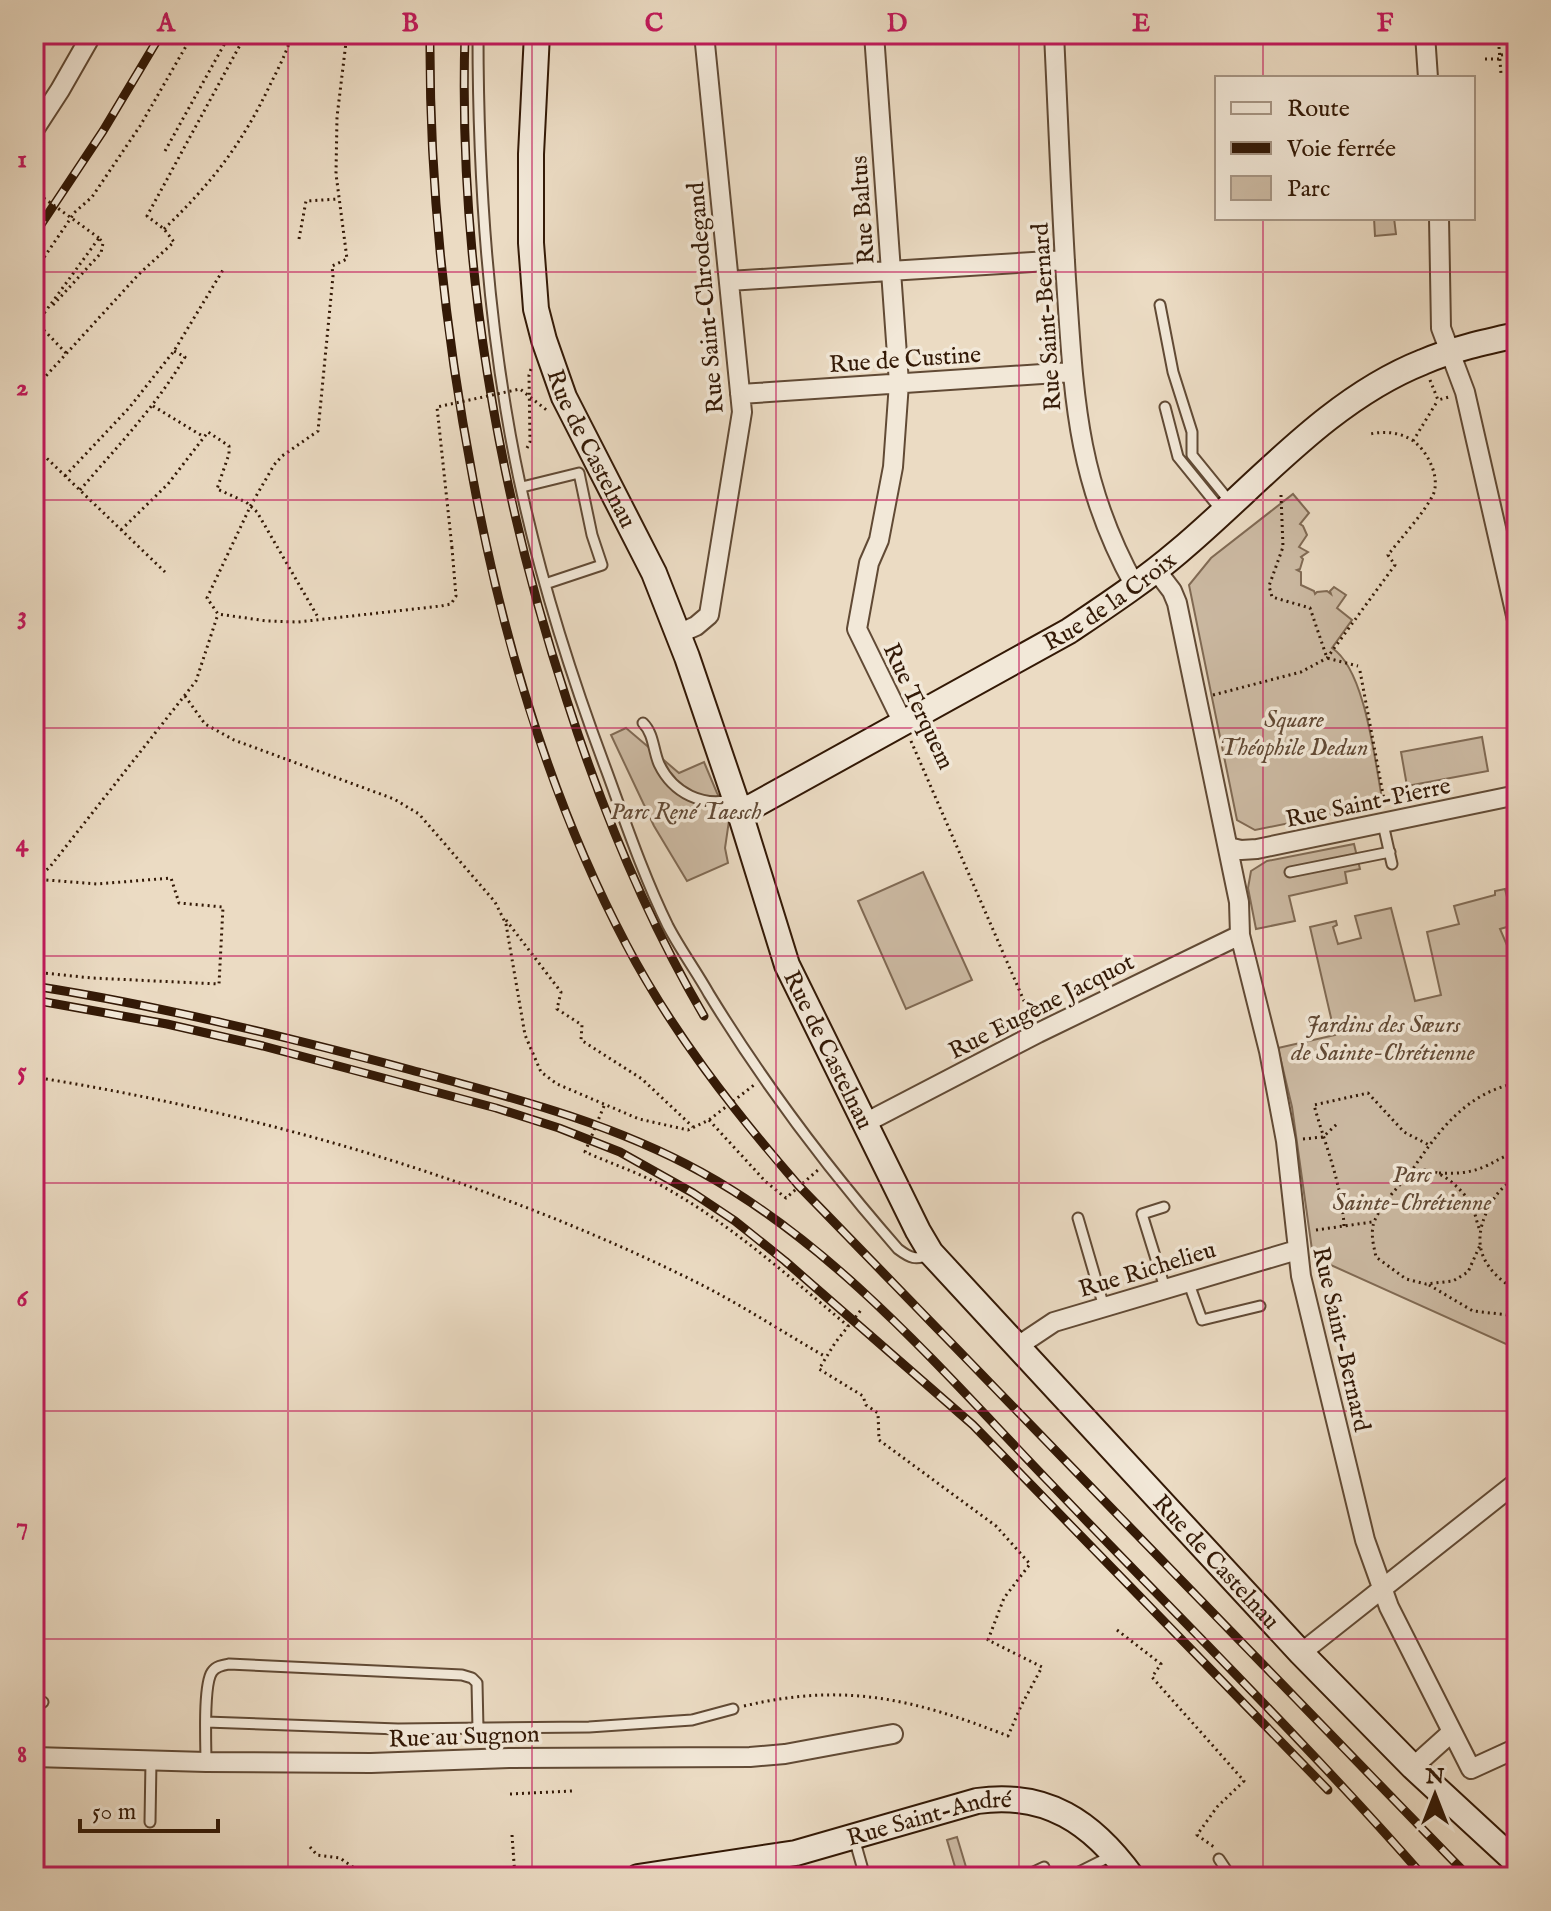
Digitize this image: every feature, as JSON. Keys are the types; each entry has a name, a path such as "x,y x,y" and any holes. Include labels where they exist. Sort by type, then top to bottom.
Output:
{"street":[{"path":"34,130 92,34"},
{"name":"Rue de Castelnau","path":"537,34 531,154 531,254 536,309 564,397 654,573 678,634 737,804 787,965 931,1253 1301,1653 1413,1767 1517,1863"},
{"name":"Rue Saint-Chrodegand","path":"678,634 696,626 709,615 742,412 704,34"},
{"name":"Rue Baltus","path":"874,34 899,383"},
{"name":"Rue Saint-Bernard","path":"1054,34 1072,372 1080,439 1095,497 1114,546 1135,586"},
{"path":"1425,34 1428,76"},
{"path":"1439,220 1441,328 1465,392 1517,620"},
{"path":"729,281 1065,260"},
{"name":"Rue de la Croix","path":"737,804 753,806 1069,631 1156,570 1328,419 1373,389 1409,369 1450,352 1517,335"},
{"name":"Rue de Custine","path":"740,394 1072,372"},
{"name":"Rue Terquem","path":"899,383 893,467 879,540 869,563 857,629 903,723"},
{"name":"Rue Saint-Bernard","path":"1156,570 1177,603 1239,902 1240,935 1269,1051 1284,1130 1304,1291 1365,1540 1381,1587 1471,1769 1517,1748"},
{"name":"Rue Saint-Pierre","path":"1228,847 1257,849 1517,795"},
{"name":"Rue Eugène Jacquot","path":"865,1123 1038,1033 1240,935"},
{"name":"Rue Richelieu","path":"1018,1346 1054,1322 1297,1250"},
{"path":"1301,1653 1517,1482"},
{"path":"1413,1767 1452,1732"},
{"name":"Rue au Sugnon","path":"34,1757 371,1763 509,1758 750,1757 785,1754 893,1734"},
{"name":"Rue Saint-André","path":"638,1877 776,1867 854,1838 977,1801 1007,1798 1033,1801 1072,1818 1088,1828 1113,1854"},
{"path":"1113,1854 1132,1877"}],"lane":[{"path":"478,34 478,120 486,246 494,335 515,453 545,584 597,746 632,842 669,928 743,1049 813,1146 898,1249 919,1259 931,1253"},
{"path":"1160,305 1173,372 1192,432 1192,455 1227,508"},
{"path":"1165,407 1178,457 1227,508"},
{"path":"522,487 579,473 592,535 602,565 545,584"},
{"path":"643,723 651,731 661,767 684,794 709,802 737,804"},
{"path":"1383,824 1392,864"},
{"path":"1290,872 1390,852"},
{"path":"1164,1207 1142,1214 1165,1288"},
{"path":"1078,1218 1104,1307"},
{"path":"1188,1281 1202,1320 1260,1306"},
{"path":"206,1762 210,1677 223,1665 462,1675 477,1683 478,1729"},
{"path":"34,1708 43,1702"},
{"path":"206,1722 478,1729 654,1724 692,1720 733,1709"},
{"path":"150,1822 151,1761"},
{"path":"854,1838 865,1877"},
{"path":"1069,1877 1113,1854"},
{"path":"1220,1855 1231,1877"},
{"path":"1023,1877 1044,1867"}],"path":[{"path":"34,272 75,212 92,197 140,126 193,34"},
{"path":"165,151 230,34"},
{"path":"34,389 139,274 174,242 164,229 147,216 246,34"},
{"path":"164,229 211,183 239,144 292,34"},
{"path":"347,34 337,117 338,199 347,259 332,266 318,431 282,456 251,505 207,598 218,614 283,622 451,604 456,596 437,407 520,389 549,412"},
{"path":"1499,47 1501,74"},
{"path":"1485,59 1517,53"},
{"path":"34,191 103,243 101,253 37,323 66,353"},
{"path":"34,204 40,195"},
{"path":"299,239 306,201 338,199"},
{"path":"44,315 99,238"},
{"path":"65,476 129,408 174,351 223,270"},
{"path":"80,490 153,406 185,357 174,351"},
{"path":"515,453 529,447 529,369 538,367"},
{"path":"1430,381 1438,400"},
{"path":"1413,441 1438,400 1451,396"},
{"path":"551,405 555,418"},
{"path":"153,406 204,437"},
{"path":"1197,699 1301,672 1327,658 1395,565 1388,555 1434,490 1436,477 1428,458 1413,441 1383,431 1370,434"},
{"path":"121,530 168,484 208,432 229,446 217,489 251,505 320,620"},
{"path":"34,446 165,572"},
{"path":"1281,495 1283,547 1269,586 1272,597 1310,608 1327,658"},
{"path":"34,879 49,868 185,696 201,670 218,614"},
{"path":"1327,658 1358,666"},
{"path":"1360,671 1385,806 1383,824"},
{"path":"185,696 205,724 234,740 394,799 419,814 495,902 561,992 557,1009 582,1025 581,1040 642,1079 693,1127"},
{"name":"Rue Terquem","path":"903,723 1038,1033"},
{"path":"34,879 97,884 171,878 179,903 223,907 219,984 34,972"},
{"path":"502,914 519,1007 533,1057 541,1072 557,1084 639,1119 688,1130 709,1120 763,1077"},
{"path":"34,1077 256,1122 360,1151 464,1186 547,1216 692,1280 826,1357"},
{"path":"1517,1083 1476,1097 1450,1118 1373,1222 1372,1237 1376,1257 1406,1279 1426,1284 1473,1311 1517,1316"},
{"path":"1344,1226 1330,1150 1314,1105 1368,1093 1404,1132 1429,1145"},
{"path":"605,1105 585,1152 652,1180 713,1217 768,1258 848,1326"},
{"path":"709,1120 766,1182 786,1198 819,1167"},
{"path":"1323,1137 1338,1123"},
{"path":"1408,1176 1422,1170 1457,1174 1483,1168 1505,1155 1517,1153"},
{"path":"1435,1172 1461,1191 1472,1207 1485,1262 1497,1278 1517,1291"},
{"path":"1479,1228 1491,1201 1504,1185 1517,1178"},
{"path":"1294,1226 1302,1225 1310,1230 1373,1222"},
{"path":"1426,1284 1453,1281 1468,1272 1481,1243"},
{"path":"733,1709 804,1694 870,1696 927,1708 1008,1736 1042,1667 988,1640 1004,1598 1030,1564 996,1526 879,1440 878,1413 866,1405 863,1396 819,1369 861,1310"},
{"path":"1117,1630 1161,1664 1152,1677 1244,1781 1217,1807 1197,1835 1220,1855"},
{"path":"510,1794 572,1791"},
{"path":"512,1835 515,1877"},
{"path":"310,1847 317,1855 340,1858 367,1877"},
{"path":"1232,1860 1256,1877"}],"green space":[{"path":"1374,220 1394,220 1396,234 1375,236"},
{"name":"Square Théophile Dedun","path":"1293,494 1309,513 1300,524 1307,535 1299,547 1308,552 1301,557 1300,569 1297,570 1301,572 1301,585 1315,594 1327,591 1331,594 1334,587 1346,595 1337,608 1352,620 1332,648 1344,659 1361,696 1383,804 1255,830 1237,820 1189,585 1211,558"},
{"name":"Parc René Taesch","path":"626,728 679,773 704,762 730,814 725,848 728,863 687,881 654,826 611,735"},
{"path":"1482,737 1488,771 1407,786 1401,752"},
{"path":"1354,844 1360,869 1345,872 1347,883 1289,896 1295,921 1256,929 1248,888 1251,871 1267,861"},
{"path":"923,872 972,980 906,1009 858,901"},
{"name":"Parc Sainte-Chrétienne","path":"1505,889 1514,925 1500,929 1509,950 1517,948 1517,1349 1313,1257 1292,1107 1278,1048 1335,1035 1310,927 1336,921 1337,925 1333,927 1338,944 1361,938 1355,916 1391,908 1415,1001 1441,995 1427,932 1459,924 1454,906 1495,895 1495,891"},
{"path":"957,1837 969,1877 958,1877 947,1840"}],"railway":[{"path":"34,235 103,131 161,34"},
{"path":"430,34 432,146 441,258 454,369 485,539 514,658 552,775 599,889 644,977 705,1070 799,1186 1469,1877"},
{"path":"465,34 468,203 476,287 487,372 521,538 567,701 610,822 644,902 704,1016"},
{"path":"34,986 224,1023 522,1101 595,1125 666,1154 751,1202 844,1274 930,1357 1287,1727 1424,1877"},
{"path":"34,1000 167,1024 263,1046 496,1108 620,1152 693,1193 735,1221 785,1261 973,1425 1328,1790"}],"park label":[{"name":"Jardins des Sœurs de Sainte-Chrétienne","path":"1383,1038"}]}
